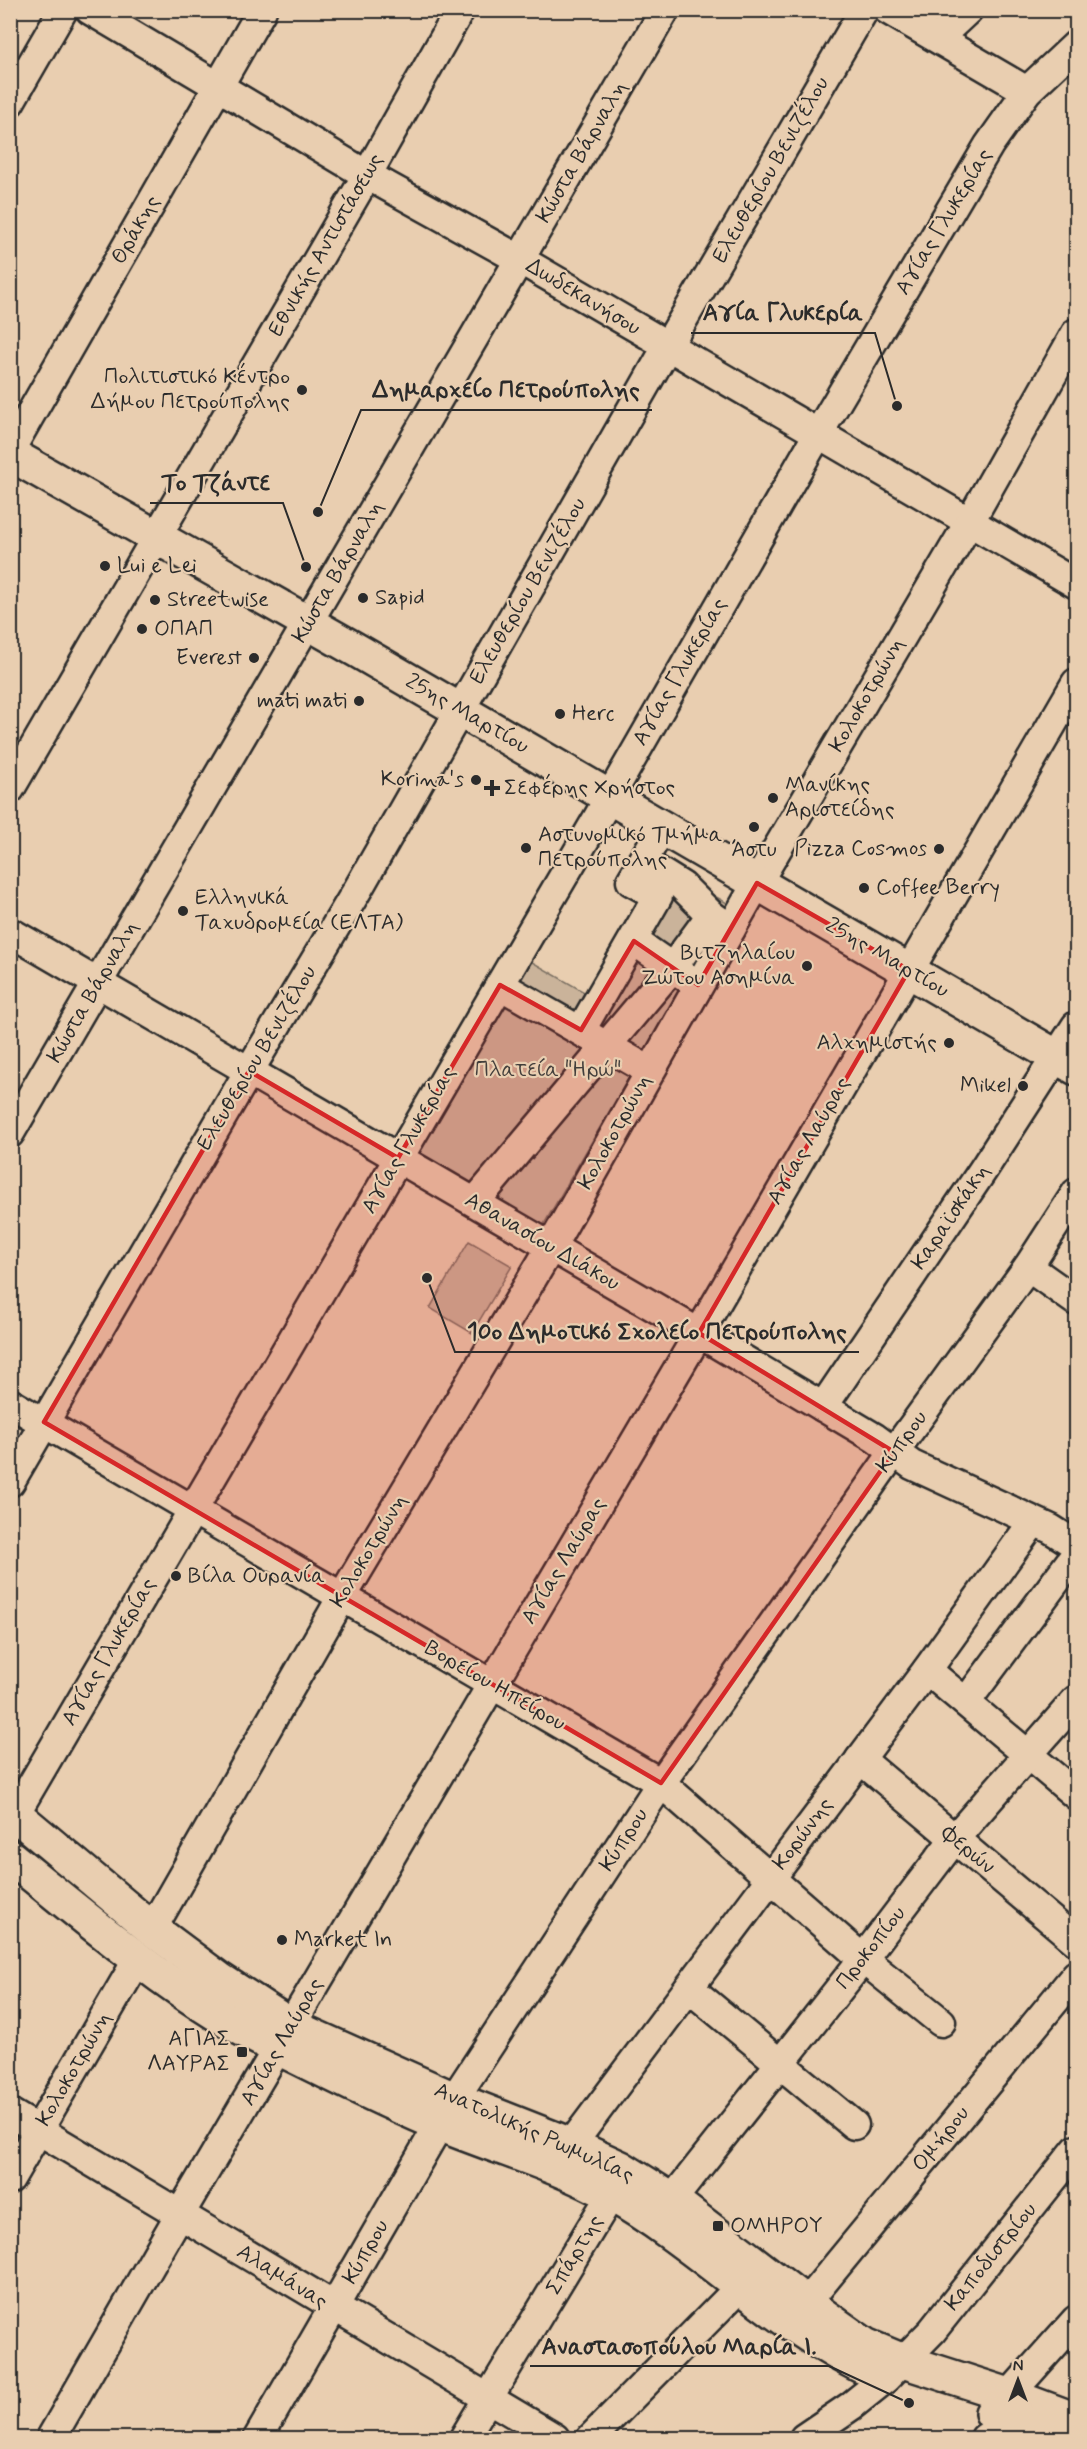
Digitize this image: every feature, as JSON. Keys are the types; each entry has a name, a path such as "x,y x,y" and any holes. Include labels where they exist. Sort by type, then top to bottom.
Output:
{"main road":[{"name":"25ης Μαρτίου","path":"10,452 460,710 1067,1063"},
{"name":"Ανατολικής Ρωμυλίας","path":"13,1812 152,1929 219,1979 285,2037"},
{"name":"Ανατολικής Ρωμυλίας","path":"10,1857 138,1959 232,2023 285,2037 447,2112 611,2195 825,2348 895,2369 1002,2418 1058,2439"},
{"name":"Ανατολικής Ρωμυλίας","path":"447,2112 571,2145 621,2168 672,2200 806,2303 865,2344 895,2369"},
{"name":"Ανατολικής Ρωμυλίας","path":"1002,2418 1077,2420"}],"street":[{"path":"10,102 63,10"},
{"name":"Δωδεκανήσου","path":"90,10 368,175 519,259 1077,584"},
{"name":"Θράκης","path":"10,452 262,10"},
{"name":"Εθνικής Αντιστάσεως","path":"10,789 368,175 460,10"},
{"name":"Κώστα Βάρναλη","path":"10,1133 665,10"},
{"name":"Ελευθερίου Βενιζέλου","path":"10,1482 249,1071 358,889 667,347 864,10"},
{"path":"888,10 1027,91"},
{"path":"938,38 968,10"},
{"name":"Αγίας Γλυκερίας","path":"13,1812 500,985 818,434 989,145 1027,91 1077,45"},
{"name":"Κολοκοτρώνη","path":"152,1929 342,1597 551,1247 650,1071 662,1007 698,985 721,922 757,883 970,521 1077,333"},
{"name":"Αγίας Λαύρας","path":"51,2439 180,2214 699,1333 1077,683"},
{"path":"581,1030 658,896 631,881 662,828"},
{"path":"642,861 682,886 721,922 670,970"},
{"name":"Αθανασίου Διάκου","path":"10,932 699,1333 824,1407 912,1465 1051,1529 1077,1545"},
{"path":"634,941 670,970 698,985"},
{"path":"500,985 581,1030 629,1043 662,1007 678,980 670,970"},
{"name":"Καραϊσκάκη","path":"824,1407 1067,1063 1077,1026"},
{"path":"612,1040 650,1071"},
{"path":"475,1202 612,1040"},
{"name":"Κύπρου","path":"258,2439 447,2112 661,1784 894,1452 1028,1267 1077,1193"},
{"path":"1028,1267 1077,1302"},
{"name":"Βορείου Ηπείρου","path":"10,1403 661,1784 863,1959 941,2022"},
{"name":"Κορώνης","path":"571,2145 927,1670 1033,1522"},
{"path":"966,1702 1077,1554"},
{"path":"927,1670 1077,1795"},
{"name":"Προκοπίου","path":"672,2200 781,2064 955,1838 1077,1700"},
{"name":"Φερών","path":"860,1759 1077,1941"},
{"name":"Κολοκοτρώνη","path":"10,2179 138,1959"},
{"name":"Ομήρου","path":"806,2303 1077,1975"},
{"path":"689,1988 854,2126"},
{"name":"Αλαμάνας","path":"10,2113 555,2439"},
{"name":"Καποδιστρίου","path":"804,2439 851,2406 895,2369 932,2331 1077,2150"},
{"name":"Σπάρτης","path":"464,2439 611,2195"},
{"path":"591,2439 741,2286"},
{"path":"1002,2418 1077,2320"}],"highlighted area":[{"path":"757,883 909,970 699,1333 894,1452 661,1783 44,1422 249,1071 398,1158 500,985 581,1030 634,941 698,985"}],"green space":[{"name":"Πλατεία \"Ηρώ\"","path":"639,854 729,904 543,1226 416,1153 527,959 591,996 649,897"},
{"path":"469,1241 512,1266 472,1333 430,1308"}],"place":[{"name":"Πολιτιστικό Κέντρο Δήμου Πετρούπολης","path":"302,390"},
{"name":"Αγία Γλυκερία","path":"897,406"},
{"name":"Δημαρχείο Πετρούπολης","path":"318,512"},
{"name":"Lui e Lei","path":"105,566"},
{"name":"Το Τζάντε","path":"306,567"},
{"name":"Sapid","path":"363,598"},
{"name":"Streetwise","path":"155,600"},
{"name":"ΟΠΑΠ","path":"142,629"},
{"name":"Everest","path":"254,658"},
{"name":"mati mati","path":"359,701"},
{"name":"Herc","path":"560,714"},
{"name":"Korina's","path":"476,780"},
{"name":"Σεφέρης Χρήστος","path":"492,788"},
{"name":"Μανίκης Αριστείδης","path":"773,798"},
{"name":"Άστυ","path":"754,827"},
{"name":"Αστυνομικό Τμήμα Πετρούπολης","path":"526,848"},
{"name":"Pizza Cosmos","path":"939,849"},
{"name":"Coffee Berry","path":"864,888"},
{"name":"Ελληνικά Ταχυδρομεία (ΕΛΤΑ)","path":"183,911"},
{"name":"Βιτζηλαίου Ζώτου Ασημίνα","path":"807,966"},
{"name":"Αλχημιστής","path":"949,1043"},
{"name":"Mikel","path":"1023,1086"},
{"name":"10ο Δημοτικό Σχολείο Πετρούπολης","path":"427,1278"},
{"name":"Βίλα Ουρανία","path":"176,1576"},
{"name":"Market In","path":"282,1940"},
{"name":"ΑΓΙΑΣ ΛΑΥΡΑΣ","path":"242,2052"},
{"name":"ΟΜΗΡΟΥ","path":"718,2226"},
{"name":"Αναστασοπούλου Μαρία Ι.","path":"909,2403"}]}
